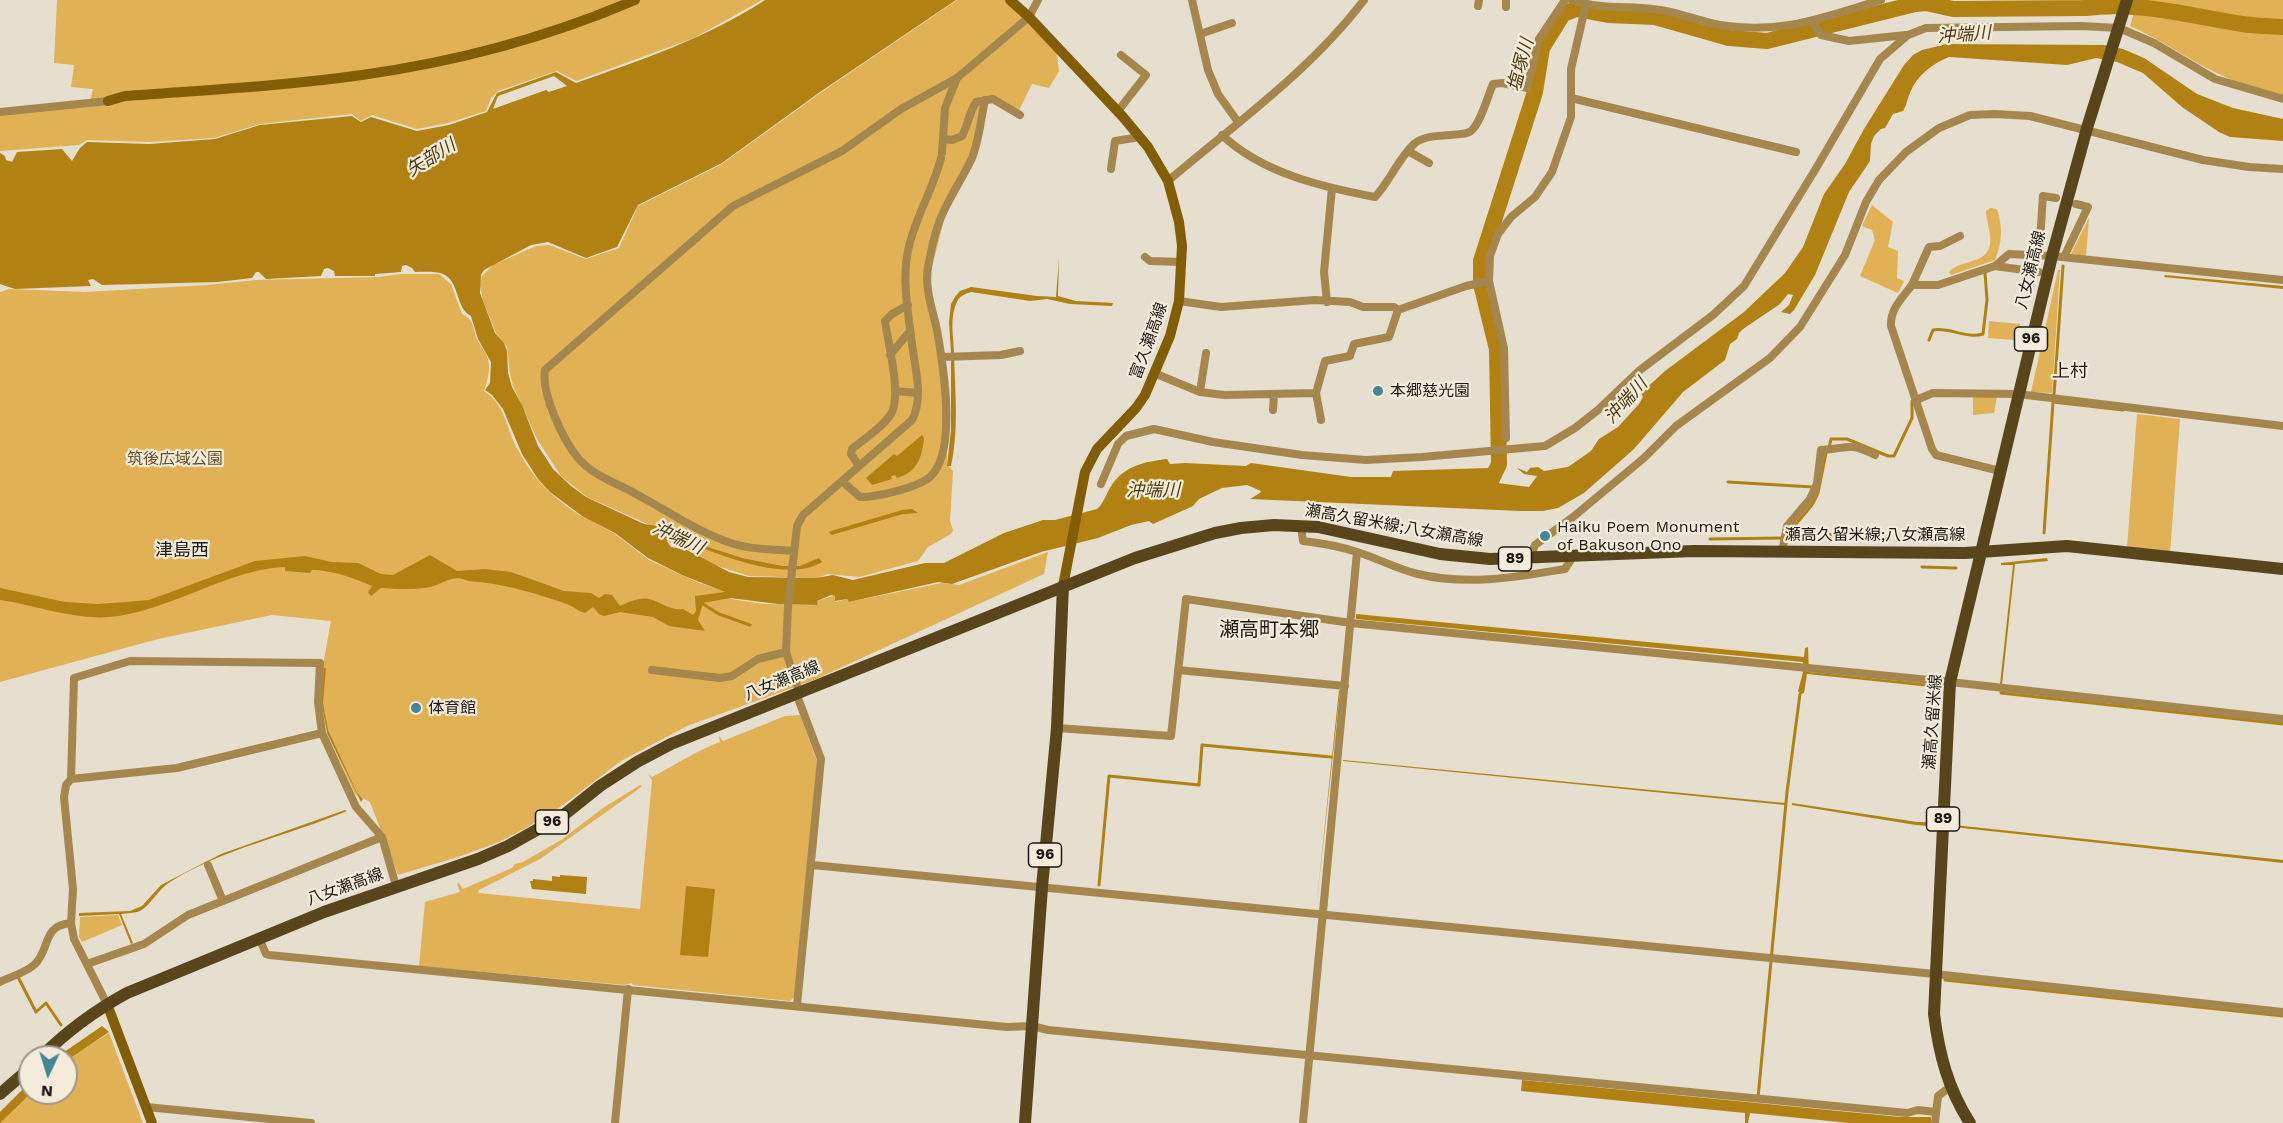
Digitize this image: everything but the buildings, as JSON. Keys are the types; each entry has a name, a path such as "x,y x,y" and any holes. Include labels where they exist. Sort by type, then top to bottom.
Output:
{"main road":[{"path":"108,101 125,96 305,82 426,64 548,32 635,0"},
{"name":"富久瀬高線","path":"1010,0 1029,17 1140,137 1168,181 1179,222 1182,262 1179,301 1170,336 1145,395 1136,408 1097,449 1085,472 1063,586"},
{"name":"八女瀬高線","path":"1981,552 2052,256 2087,130 2127,0"},
{"name":"瀬高久留米線;八女瀬高線","path":"1063,586 1135,558 1215,533 1274,525 1318,527 1440,554 1490,559 1684,551 1981,552"},
{"name":"89","path":"1981,552 2082,547 2283,569"},
{"name":"瀬高久留米線","path":"1968,1120 1950,1087 1937,1037 1934,1014 1950,682 1981,552"},
{"name":"八女瀬高線","path":"54,1045 107,1004 127,993 259,938 508,846 565,814 600,786 663,748 710,727 1063,586"},
{"name":"96","path":"1025,1123 1042,887 1057,728 1063,586"},
{"path":"107,1004 152,1123"},
{"path":"0,1094 18,1078"}],"street":[{"path":"793,551 747,547 716,538 602,477 579,459 558,427 545,385 545,370 733,206 842,151 901,109 957,78 1029,17 1038,0"},
{"path":"1192,0 1208,70 1218,94 1238,122"},
{"path":"1168,181 1311,60 1344,26 1364,0"},
{"path":"1222,135 1231,144 1267,166 1332,188 1375,197 1385,187 1415,142 1442,134 1464,134 1471,131 1493,84 1502,83 1527,88 1539,39 1565,0"},
{"path":"1573,0 1586,4 1656,9 1720,25 1764,29 1812,21 1881,0"},
{"path":"1506,438 1504,348 1489,281 1490,256 1498,234 1511,217 1535,197 1552,172 1571,117 1571,69 1586,4"},
{"path":"1812,21 1821,35 1849,41 1908,35 1926,28 1943,27 2120,26 2215,79 2283,99"},
{"path":"1200,34 1232,23"},
{"path":"1111,434 1154,429 1165,430 1213,442 1302,455 1366,460 1545,446 1575,428 1598,410 1640,370 1713,315 1743,286 1815,171 1880,59 1908,35"},
{"path":"1118,111 1146,75 1121,55"},
{"path":"798,1005 821,759 786,652 793,551 797,526 803,515 912,420 917,410 918,393 910,330 906,261 910,241 936,178 941,155 945,108 957,78"},
{"path":"1571,98 1796,152"},
{"path":"943,139 952,140 962,136 969,113 976,102 993,99 1020,116"},
{"path":"842,481 860,497 871,497 915,484 930,477 940,462 944,440 946,398 942,357 928,287 927,270 942,216 973,156 985,100"},
{"path":"0,112 108,101"},
{"path":"1530,558 1535,546 1644,458 1676,426 1770,358 1800,327 1845,255 1866,202 1880,180 1906,152 1939,128 1970,115 2030,116 2203,160 2249,167 2283,169"},
{"path":"1111,169 1115,141 1140,137"},
{"path":"1408,151 1429,163"},
{"path":"1327,302 1324,272 1332,188"},
{"path":"2052,256 2043,196 2056,198"},
{"path":"2052,256 2088,207 2076,204"},
{"path":"1960,236 1940,246 1929,247 1912,285 1895,308 1891,326 1936,455 2000,471"},
{"path":"1912,285 1938,285 1995,266 2009,254 2052,256 2283,280"},
{"path":"1145,257 1150,261 1182,262"},
{"path":"1995,266 2039,272"},
{"path":"1398,310 1466,285 1489,281"},
{"path":"1179,301 1221,307 1315,300 1350,302 1363,307 1394,307 1398,310"},
{"path":"859,466 851,454 852,449 889,417 894,408 895,391 885,321 908,305"},
{"path":"1321,420 1316,393 1325,361 1350,356 1354,344 1389,337 1398,310"},
{"path":"890,355 910,330"},
{"path":"942,357 1001,355 1020,351"},
{"path":"1200,392 1206,353"},
{"path":"1154,373 1200,392 1224,395 1316,393"},
{"path":"895,391 918,393"},
{"path":"1916,400 1933,393 2018,394 2283,426"},
{"path":"1273,410 1274,394"},
{"path":"1101,484 1118,444 1126,436 1138,432"},
{"path":"1782,552 1787,526 1810,499 1817,484 1821,450 1846,446 1857,447 1875,455"},
{"path":"1301,526 1303,541 1331,544 1418,574 1457,580 1491,580 1565,569 1574,555"},
{"path":"1303,1123 1357,552"},
{"path":"1057,728 1171,736 1185,599 1351,622 1950,682 2283,719"},
{"path":"652,669 720,678 732,676 758,659 786,652"},
{"path":"107,1004 74,939 71,923 73,889 64,797 66,785 70,779 74,678 130,661 320,663 318,702 322,733 356,807 382,837 396,886"},
{"path":"1178,670 1345,686"},
{"path":"70,779 177,768 322,733"},
{"path":"87,964 144,944 188,915 382,837"},
{"path":"208,865 223,901"},
{"path":"812,865 1935,974 2283,1012"},
{"path":"0,982 34,965 55,928 71,923"},
{"path":"259,938 266,954 269,955 1007,1027 1032,1026 1048,1030 1896,1112 1907,1113 1918,1110 1936,1112"},
{"path":"615,1123 628,989"},
{"path":"1935,1123 1938,1096 1950,1087"},
{"path":"146,1107 311,1123"}],"green space":[{"path":"57,0 762,0 694,38 576,81 557,71 498,91 491,98 486,111 448,123 417,129 372,115 361,121 352,114 260,124 214,138 149,142 87,140 79,145 0,151 0,115 89,106 93,89 71,87 74,65 54,63"},
{"path":"957,0 1006,0 1057,53 1059,71 1049,88 1032,84 1019,110 994,95 988,102 977,153 945,216 932,267 931,287 947,430 947,464 953,471 950,521 953,530 951,534 928,547 918,561 859,577 828,574 817,578 749,576 711,564 688,550 670,543 652,526 587,497 561,476 537,439 513,386 507,347 496,333 483,301 480,285 482,276 493,265 536,246 549,245 586,259 619,248 638,206 722,164 823,91"},
{"path":"2138,0 2283,0 2283,95 2229,79 2130,26"},
{"path":"1872,205 1893,222 1888,247 1898,251 1897,278 1904,281 1898,293 1860,276 1875,240 1872,230 1862,226"},
{"path":"1990,208 1997,209 2001,229 1995,260 1951,275 1949,272 1954,268 1979,259 1988,251 1990,236 1986,211"},
{"path":"2089,218 2086,256 2071,254"},
{"path":"2058,270 2060,270 2052,393 2031,392"},
{"name":"筑後広域公園","path":"401,274 439,274 451,284 462,314 470,321 488,359 489,372 484,391 497,403 524,460 545,488 581,516 615,534 649,560 723,591 731,599 764,604 819,605 817,601 835,596 836,602 847,599 849,602 942,583 959,585 1048,552 1044,574 814,680 687,726 621,761 563,805 499,842 398,875 370,802 355,794 328,735 321,699 323,665 331,621 272,615 158,639 0,682 0,292 9,289 85,292 256,280 379,277"},
{"path":"1989,321 2020,324 2015,340 1988,338"},
{"path":"1973,396 1997,397 1994,413 1973,415"},
{"path":"2137,414 2180,419 2170,554 2127,548"},
{"path":"800,715 817,761 795,996 790,1001 631,983 625,985 419,966 425,902 460,892 457,884 459,883 463,889 512,868 515,864 523,862 561,840 603,808 640,785 642,786 640,788 540,859 479,890 478,893 640,909 652,780 648,774 652,777 720,742 719,736 723,741 785,716"},
{"path":"118,915 122,925 82,942 79,937 80,917"},
{"path":"109,1033 143,1123 0,1123 0,1120 18,1104 78,1105 78,1052"}],"water":[{"path":"765,0 956,0 820,92 722,163 638,205 617,247 586,258 548,242 531,245 484,270 481,275 480,293 495,333 504,343 512,387 522,405 538,446 553,469 571,486 586,497 644,524 670,528 692,542 742,558 782,566 800,566 819,558 822,562 806,568 788,570 769,568 748,564 675,538 667,541 671,547 687,550 729,572 748,577 816,578 833,575 853,580 925,563 944,563 1004,533 1043,520 1055,520 1097,509 1115,481 1127,470 1134,466 1167,459 1170,464 1246,466 1251,463 1351,477 1391,477 1393,471 1488,468 1496,462 1504,462 1498,476 1498,483 1529,487 1537,476 1524,474 1517,468 1527,472 1530,468 1538,467 1544,471 1568,467 1591,451 1599,439 1618,427 1639,404 1643,397 1641,393 1665,371 1744,312 1785,273 1803,247 1824,194 1845,164 1904,65 1913,55 1922,50 1947,44 2104,45 2123,49 2144,58 2197,94 2233,108 2283,119 2283,141 2230,137 2219,132 2182,107 2143,73 2117,62 2096,58 2067,65 1949,57 1943,60 1921,76 1913,87 1903,111 1893,114 1885,128 1874,136 1870,161 1849,192 1815,275 1794,310 1790,314 1781,312 1789,305 1793,295 1788,294 1780,304 1743,329 1737,339 1730,344 1725,360 1683,392 1634,449 1584,493 1558,508 1543,511 1520,511 1250,499 1261,491 1247,485 1222,488 1199,499 1193,506 1153,524 1149,521 1131,525 1098,538 1041,552 952,584 938,582 849,602 847,599 835,601 835,596 831,595 817,601 818,605 778,604 730,598 703,603 698,620 705,631 669,626 653,617 620,612 604,616 593,607 585,613 567,604 528,592 458,578 424,588 381,588 371,596 368,592 372,586 350,577 320,570 312,570 310,573 285,571 285,567 241,575 154,607 109,617 68,614 0,600 0,588 65,602 97,604 149,600 255,561 305,556 331,562 358,563 381,574 393,575 430,555 457,571 485,569 511,572 564,591 591,593 599,598 605,594 612,595 620,606 638,599 649,599 670,608 683,609 693,615 696,611 695,596 725,592 682,575 648,558 615,533 582,516 550,492 538,479 522,454 503,409 485,390 490,383 491,362 478,339 471,316 462,307 448,277 433,272 415,272 406,265 402,266 401,272 375,274 375,276 335,276 334,271 328,268 324,269 321,276 266,279 256,272 252,278 217,282 102,285 93,279 88,280 91,286 15,289 0,284 0,153 5,156 6,160 12,162 17,152 62,149 72,161 87,142 149,144 215,139 260,125 352,116 361,122 371,117 417,131 449,125 487,112 497,93 556,72 576,83 625,66 697,37","holes":["554,76 567,86 549,92 546,90 493,109 498,96"]},
{"path":"1059,258 1058,296 1076,301 1113,303 1112,306 1070,304 1047,299 1030,301 971,292 959,298 953,321 955,438 951,466 947,466 951,430 949,322 951,304 960,291 971,287 1056,297"},
{"path":"2165,275 2283,286 2283,289 2164,277"},
{"path":"922,435 924,438 922,452 914,468 897,478 895,475 891,476 892,479 872,485 866,478 894,454 897,456"},
{"path":"912,509 918,513 903,514 832,535 828,532 902,510"},
{"path":"2047,558 2048,561 2015,564 2002,685 2000,684 2013,565 2001,565 2001,563"},
{"path":"1356,614 1804,657 1805,648 1808,647 1809,672 1940,685 1940,688 1807,674 1804,693 1801,694 1798,691 1803,662 1356,619"},
{"path":"324,668 326,668 323,703 328,730 357,793 363,799 361,802 327,733 321,700"},
{"path":"1339,690 1340,691 1316,909"},
{"path":"1343,761 1785,803 1785,805"},
{"path":"1792,803 1930,822 1930,826 1792,805"},
{"path":"347,811 325,820 212,860 170,882 140,911 121,914 133,943 131,944 119,914 79,916 79,913 130,911 142,906 161,885 221,854"},
{"path":"1954,825 2283,860 2283,863 1953,827"},
{"path":"560,875 587,877 586,894 532,889 530,881 533,879 552,881 552,876 560,877"},
{"path":"686,886 715,889 708,957 680,955"},
{"path":"102,1026 109,1032 78,1053 78,1045 74,1045"},
{"path":"1522,1080 1900,1117 1931,1117 1931,1123 1849,1123 1750,1113 1748,1123 1745,1123 1745,1113 1521,1091"},
{"path":"18,1094 19,1105 0,1123 0,1112"}],"waterway":[{"path":"2074,8 2084,0"},
{"name":"塩塚川","path":"1490,483 1499,464 1497,349 1481,284 1481,261 1535,92 1542,48 1563,14 1576,9 1608,15 1655,17 1729,38 1767,41 1926,3 1953,9 2125,6 2164,10 2247,25 2283,27"},
{"path":"2054,395 2063,266"},
{"path":"1929,340 1933,330 1971,335 1983,334 1987,300 1985,273"},
{"path":"1829,448 1831,439 1847,439 1888,456 1894,456 1912,418 1912,401"},
{"path":"2044,533 2053,402 2123,410"},
{"path":"1791,540 1790,531 1812,505 1818,493 1826,453"},
{"path":"1728,482 1813,487"},
{"path":"1791,531 1846,537"},
{"path":"1710,539 1783,538"},
{"path":"1922,567 1956,568"},
{"path":"703,604 719,614 750,625"},
{"path":"2001,693 2283,724"},
{"path":"1758,1098 1787,792 1800,694"},
{"path":"1099,885 1109,776 1199,785 1202,745 1331,757"},
{"path":"18,977 36,1012 46,1003 61,1025"},
{"path":"1945,980 2283,1016"}],"place":[{"name":"本郷慈光園","path":"1378,391"},
{"name":"Haiku Poem Monument of Bakuson Ono","path":"1545,536"},
{"name":"体育館","path":"416,708"}],"district":[{"name":"上村","path":"2070,372"},
{"name":"津島西","path":"182,551"},
{"name":"瀬高町本郷","path":"1269,630"}],"water label":[{"name":"沖端川","path":"1964,35"},
{"name":"矢部川","path":"431,158"},
{"name":"沖端川","path":"1626,401"},
{"name":"沖端川","path":"1153,491"},
{"name":"沖端川","path":"678,538"}]}
